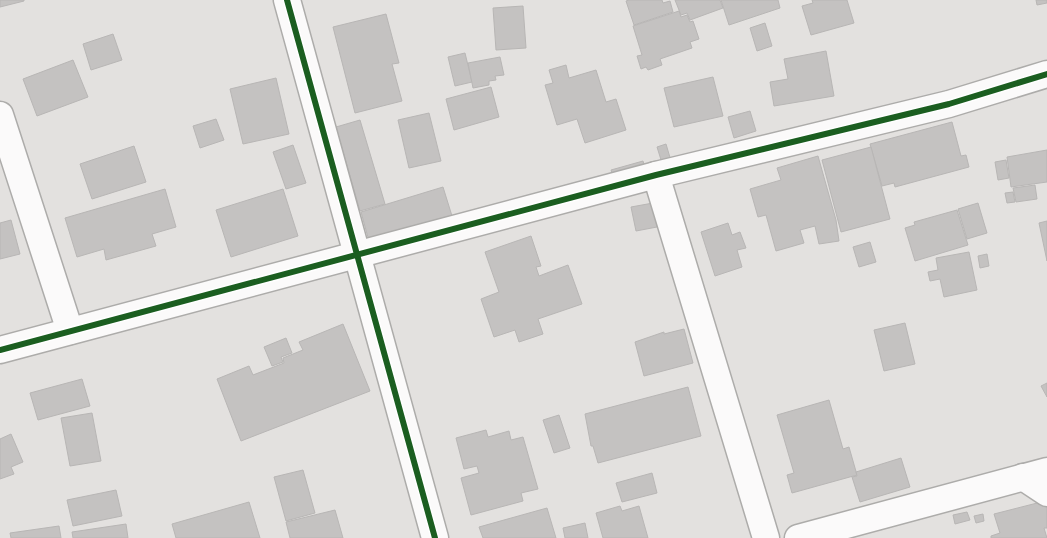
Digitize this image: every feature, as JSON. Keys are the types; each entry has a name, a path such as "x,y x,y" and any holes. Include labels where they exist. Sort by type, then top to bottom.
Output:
{"street":[{"path":"287,0 435,538"},
{"path":"0,350 656,175 949,104 1047,74"},
{"path":"0,115 70,332"},
{"path":"656,175 766,538"},
{"path":"798,538 1035,474 1047,493"}],"building":[{"path":"0,0 24,0 24,1 0,7"},
{"path":"662,0 663,3 670,1 673,12 634,25 626,1"},
{"path":"675,0 720,0 723,8 690,20 687,13 681,15"},
{"path":"721,0 778,0 780,8 729,25"},
{"path":"812,0 847,0 854,23 811,35 802,6 813,3"},
{"path":"1036,0 1047,0 1047,3 1037,5"},
{"path":"523,6 526,48 496,50 493,8"},
{"path":"679,11 681,17 687,15 690,22 693,21 699,39 690,42 692,48 660,59 662,65 648,70 646,67 641,69 637,56 642,55 633,26"},
{"path":"386,14 399,63 392,64 402,101 355,113 333,27"},
{"path":"765,23 772,46 757,51 750,28"},
{"path":"113,34 122,60 91,70 83,44"},
{"path":"826,51 834,96 774,106 770,82 788,79 784,59"},
{"path":"465,53 472,82 455,86 448,57"},
{"path":"500,57 504,75 495,76 496,80 489,81 489,85 473,88 468,63"},
{"path":"73,60 88,97 37,116 23,79"},
{"path":"566,65 569,78 596,70 606,102 616,99 626,130 585,143 577,119 557,125 545,85 553,83 549,70"},
{"path":"713,77 723,116 674,127 664,88"},
{"path":"276,78 289,134 243,144 230,89"},
{"path":"491,87 499,117 454,130 446,99"},
{"path":"750,111 756,131 734,138 728,117"},
{"path":"429,113 441,161 409,168 398,120"},
{"path":"216,119 224,140 200,148 193,126"},
{"path":"360,120 385,204 360,211 336,127"},
{"path":"952,122 961,156 966,155 969,167 895,187 894,183 882,186 870,144"},
{"path":"666,144 671,161 662,163 657,147"},
{"path":"293,145 306,183 286,189 273,152"},
{"path":"134,146 146,182 92,199 80,164"},
{"path":"871,147 890,219 841,232 822,160"},
{"path":"1047,150 1047,182 1011,187 1007,157"},
{"path":"818,156 836,220 839,241 819,244 815,226 800,230 804,243 776,251 766,215 758,217 750,189 781,180 777,168"},
{"path":"1006,160 1009,178 998,180 995,162"},
{"path":"643,161 647,174 615,183 611,170"},
{"path":"1035,185 1037,199 1016,202 1013,188"},
{"path":"443,187 452,216 369,241 361,212"},
{"path":"165,189 176,227 152,234 156,246 106,260 104,249 77,257 65,218"},
{"path":"283,189 298,236 231,257 216,210"},
{"path":"1013,192 1015,202 1007,203 1005,193"},
{"path":"653,203 657,227 636,231 631,207"},
{"path":"978,203 987,233 967,239 958,209"},
{"path":"957,210 968,245 915,261 905,228 915,225 914,222"},
{"path":"11,220 20,254 0,259 0,223"},
{"path":"1047,221 1047,261 1039,223"},
{"path":"728,223 732,235 740,232 746,248 737,250 742,267 715,276 701,232"},
{"path":"531,236 541,266 536,267 539,276 568,265 582,304 538,319 543,334 519,342 515,330 494,337 481,299 499,292 485,252"},
{"path":"870,242 876,262 859,267 853,247"},
{"path":"969,252 977,290 944,297 940,279 930,281 928,272 938,270 936,258"},
{"path":"987,254 989,266 980,268 978,256"},
{"path":"905,323 915,364 884,371 874,330"},
{"path":"343,324 370,391 241,441 217,379 249,366 253,375 284,363 283,358 303,350 299,342"},
{"path":"684,329 693,363 644,376 635,342 664,332 664,334"},
{"path":"286,338 292,353 281,357 283,362 272,366 264,347"},
{"path":"82,379 90,406 38,420 30,393"},
{"path":"1047,383 1047,397 1041,386"},
{"path":"688,387 701,436 598,463 593,446 591,446 585,414"},
{"path":"829,400 843,449 849,447 857,475 792,493 787,475 794,473 777,415"},
{"path":"92,413 101,461 70,466 61,418"},
{"path":"559,415 570,448 554,453 543,420"},
{"path":"486,430 488,437 509,431 511,440 523,437 538,489 521,493 523,501 471,515 461,478 479,473 477,466 464,469 456,438"},
{"path":"11,434 23,462 11,467 14,474 0,479 0,439"},
{"path":"901,458 910,487 860,502 852,477 857,476 856,472"},
{"path":"303,470 315,513 286,521 274,477"},
{"path":"652,473 657,493 622,502 616,483"},
{"path":"116,490 122,516 73,526 67,500"},
{"path":"1045,501 1047,528 1044,528 1047,538 991,538 991,536 1000,533 994,514"},
{"path":"249,502 260,538 176,538 172,524"},
{"path":"620,506 622,511 639,506 648,538 603,538 596,513"},
{"path":"547,508 556,538 483,538 479,527"},
{"path":"335,510 343,538 290,538 286,522"},
{"path":"967,512 970,520 955,524 953,515"},
{"path":"983,514 984,521 976,523 974,516"},
{"path":"585,523 588,538 565,538 563,528"},
{"path":"126,524 128,538 73,538 72,532"},
{"path":"59,526 61,538 11,538 10,533"}],"cycle path":[{"path":"287,0 435,538"},
{"path":"0,350 656,175 949,104 1047,74"}]}
